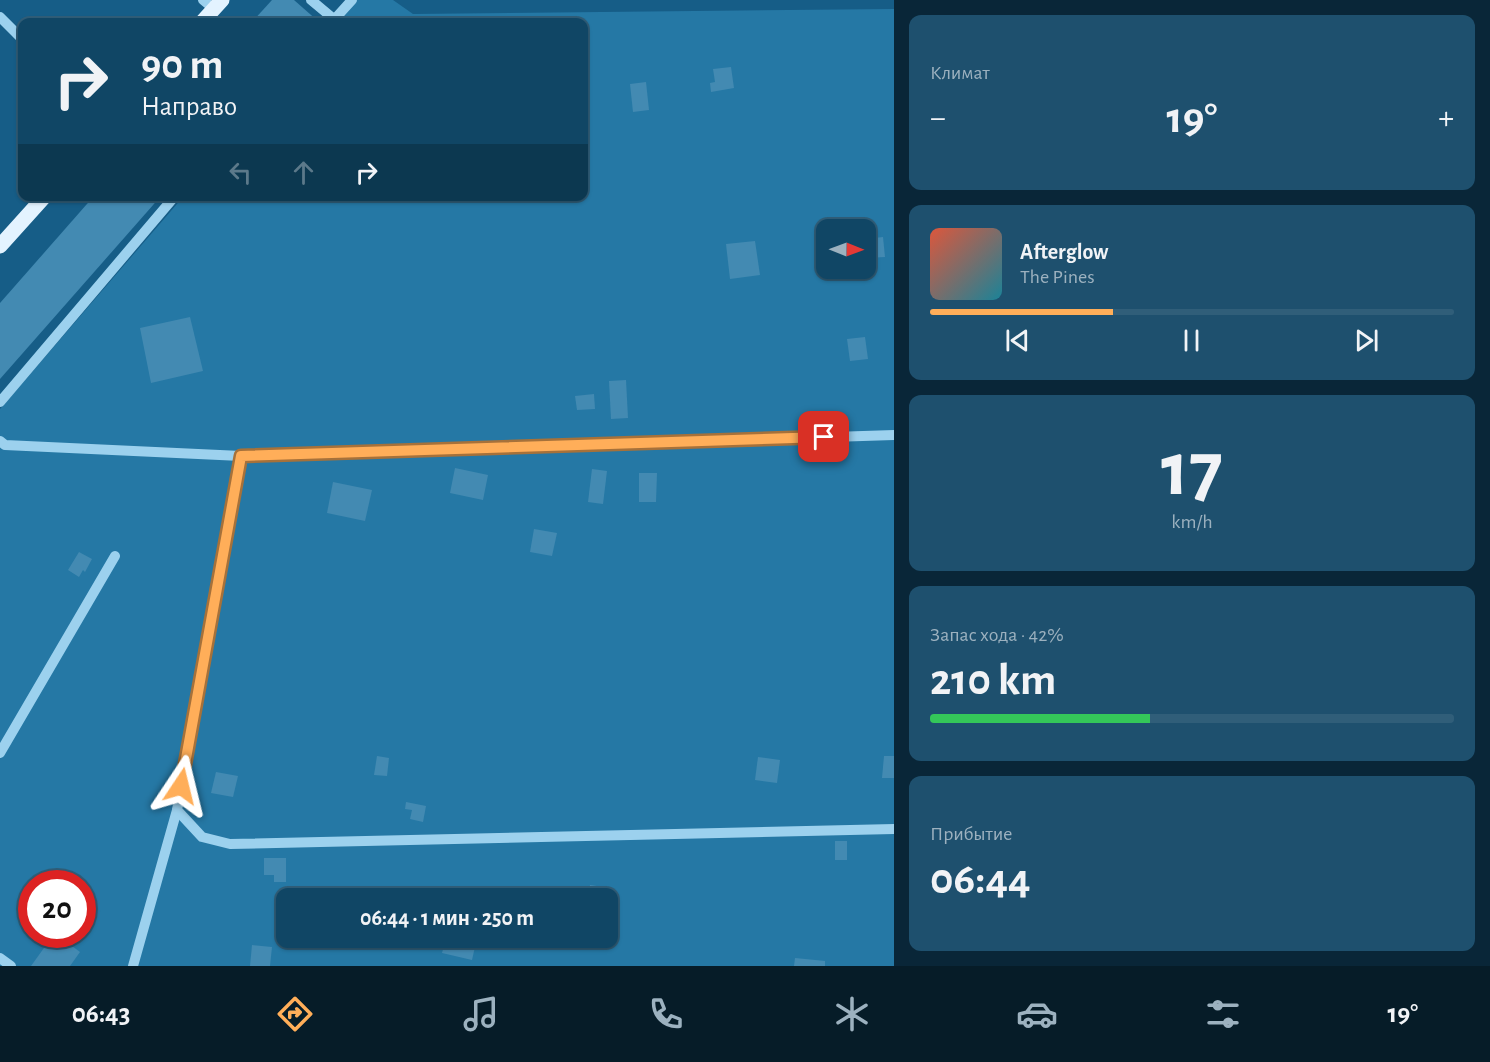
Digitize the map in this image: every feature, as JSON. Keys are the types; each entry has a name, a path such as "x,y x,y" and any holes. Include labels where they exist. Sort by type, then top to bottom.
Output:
{"main road":[{"path":"204,18 213,3"},
{"path":"0,246 40,201"}],"lane":[{"path":"311,0 330,18"},
{"path":"336,18 352,0"},
{"path":"0,17 18,35"},
{"path":"0,402 171,201"},
{"path":"0,441 5,445 241,456 894,435"},
{"path":"133,966 177,810 241,456"},
{"path":"0,753 115,556"},
{"path":"177,810 202,837 230,844 894,829"},
{"path":"0,958 11,966"}],"shaded area":[{"path":"348,0 393,0 413,14 894,9 894,966 0,966 0,409 180,201 588,201 588,18 335,18"}],"building":[{"path":"272,0 294,0 314,18 256,18"},
{"path":"731,67 734,88 711,92 710,83 715,82 713,69"},
{"path":"646,82 649,110 633,112 630,84"},
{"path":"90,201 157,201 0,379 0,303"},
{"path":"883,237 885,257 876,257 876,238"},
{"path":"755,241 760,275 730,279 726,244"},
{"path":"190,317 203,371 151,383 140,328"},
{"path":"865,337 868,359 850,361 847,339"},
{"path":"626,380 628,418 611,419 609,381"},
{"path":"594,394 595,409 577,410 575,396"},
{"path":"455,468 488,475 483,500 450,493"},
{"path":"592,469 607,471 603,504 588,502"},
{"path":"639,473 657,473 656,502 639,502"},
{"path":"333,482 372,490 365,521 327,513"},
{"path":"534,529 557,533 552,556 530,552"},
{"path":"79,552 92,559 85,572 83,570 79,577 68,570"},
{"path":"377,756 389,758 387,776 374,775"},
{"path":"884,756 894,756 894,778 882,778"},
{"path":"758,757 780,760 777,783 755,780"},
{"path":"216,772 238,776 233,797 211,793"},
{"path":"406,802 426,806 423,822 410,819 412,810 405,809"},
{"path":"835,841 847,841 847,860 835,860"},
{"path":"264,858 286,858 286,882 274,882 274,875 264,875"},
{"path":"590,885 611,888 590,888"},
{"path":"252,945 272,947 270,966 250,966"},
{"path":"44,948 75,948 80,952 70,966 31,966"},
{"path":"443,948 475,948 472,960 442,953"},
{"path":"795,958 825,961 825,966 794,966"}],"route":[{"path":"181,786 241,456 824,437"}]}
